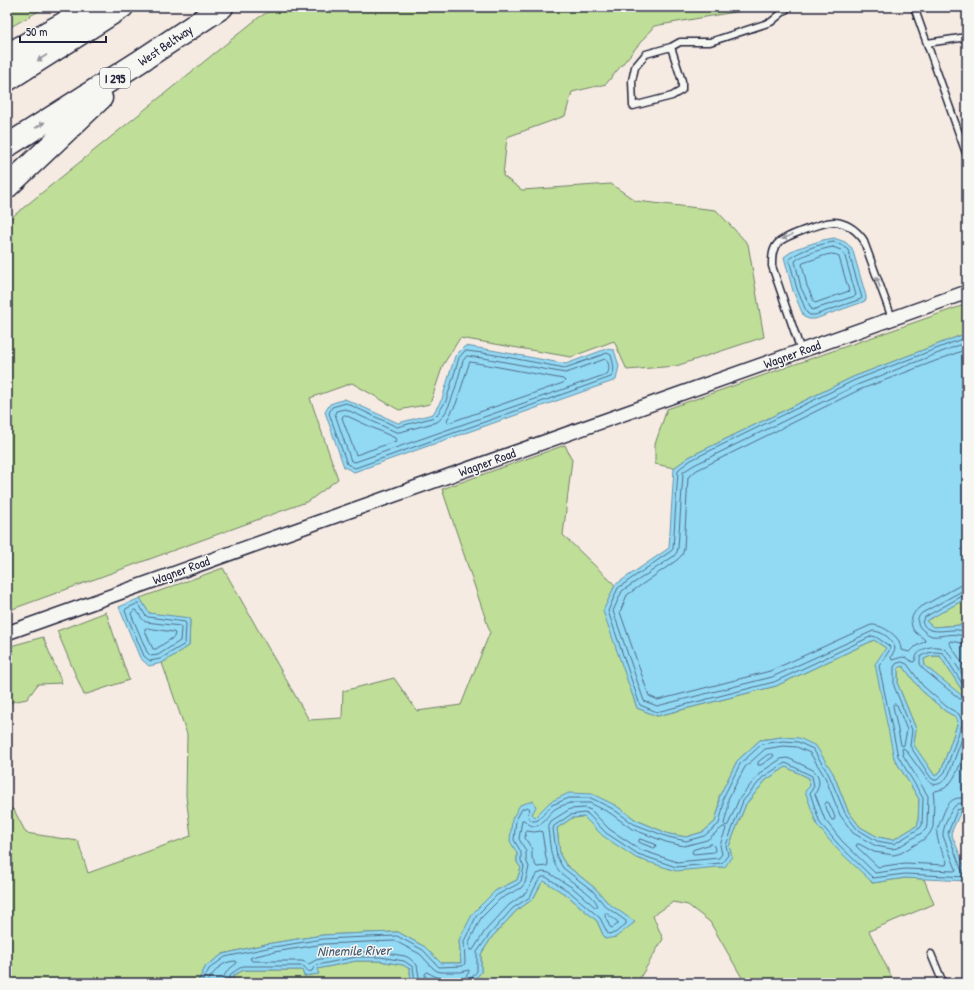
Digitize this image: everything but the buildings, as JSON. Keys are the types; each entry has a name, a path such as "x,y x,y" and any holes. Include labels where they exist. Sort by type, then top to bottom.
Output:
{"highway":[{"path":"7,54 94,7"},
{"path":"7,80 122,7"},
{"name":"West Beltway","path":"7,146 222,7"},
{"path":"7,187 139,62"}],"street":[{"name":"Wagner Road","path":"7,633 967,292"}],"lane":[{"path":"671,47 682,81 682,90 672,96 633,106 632,81 635,67 646,54 671,47 680,42 710,42 771,22 790,7"},
{"path":"914,7 964,138 967,156"},
{"path":"927,43 967,37"},
{"path":"801,351 772,266 772,256 777,243 784,238 825,223 836,222 847,225 856,230 863,239 892,318"},
{"path":"931,954 943,983"}],"green space":[{"path":"7,7 46,7 7,29"},
{"path":"276,7 750,7 746,10 654,26 606,84 572,92 565,116 507,137 503,176 522,190 611,184 636,201 716,210 748,244 764,337 676,366 627,370 614,341 571,357 460,338 443,365 430,404 399,410 352,383 310,398 338,479 309,501 7,611 7,221 258,18"},
{"path":"967,304 967,333 853,377 689,457 674,468 655,464 655,444 667,409"},
{"path":"565,445 572,460 563,535 615,585 604,611 637,708 657,716 776,686 874,640 886,648 894,758 919,799 918,825 893,840 878,837 860,827 848,811 833,773 782,737 760,740 737,761 719,797 719,807 715,822 703,832 686,837 669,834 636,820 615,805 550,802 535,817 532,814 533,801 517,853 517,862 521,868 517,880 495,891 459,940 461,963 441,963 425,947 398,932 367,933 323,935 266,944 223,954 206,966 197,983 7,983 7,807 14,810 26,833 78,841 88,873 191,836 186,796 187,734 162,663 189,646 190,619 149,613 140,598 223,568 309,720 342,718 343,691 394,678 417,711 461,705 490,632 442,489"},
{"path":"967,598 967,630 961,625 933,627 925,621"},
{"path":"106,612 129,680 84,695 57,631"},
{"path":"43,637 62,683 38,684 27,699 7,703 7,647"},
{"path":"931,656 940,656 962,690 964,698 925,666 924,659"},
{"path":"903,666 920,689 945,711 956,717 958,722 941,771 935,776 913,745 916,729 898,685 898,668"},
{"path":"786,767 809,778 810,786 872,883 905,878 924,879 934,904 869,931 893,980 921,983 745,983 710,922 688,905 673,902 653,916 663,939 637,983 472,983 481,972 481,954 492,937 516,911 533,899 544,880 568,896 597,921 605,939 634,923 608,903 596,889 566,865 560,855 557,828 572,818 584,817 603,836 718,867 724,867 729,846 746,804 766,780"},
{"path":"356,961 380,961 403,965 410,969 411,983 231,983 234,975 244,970 302,970 304,976 318,974 317,969"}],"water":[{"path":"834,238 845,242 852,248 866,300 815,319 809,319 804,317 793,291 784,257 795,249"},
{"name":"Ninemile River","path":"967,333 967,598 926,621 933,627 962,625 967,630 967,823 961,811 951,833 967,872 967,881 905,878 873,883 835,847 817,825 805,791 810,786 809,778 786,767 766,780 746,804 729,846 732,856 725,867 676,871 636,858 603,836 584,817 572,818 557,828 560,855 566,865 596,889 608,903 635,922 616,937 605,939 597,921 568,896 544,881 533,899 516,911 492,937 481,954 481,972 472,983 411,983 410,969 403,965 380,961 356,961 317,969 319,974 304,976 302,970 244,970 234,975 231,983 197,983 206,966 223,954 266,944 323,935 398,932 425,947 441,963 461,963 459,940 473,913 495,891 517,880 521,868 517,862 517,853 510,841 512,819 520,805 533,801 536,807 532,814 535,817 550,802 569,793 592,794 615,805 636,820 669,834 686,837 703,832 715,822 719,807 719,797 737,761 760,740 782,737 799,738 816,746 833,773 848,811 860,827 878,837 893,840 918,825 919,799 894,758 875,664 886,648 874,640 776,686 657,716 637,708 603,611 615,585 669,548 674,468 689,457 853,377","holes":["931,656 940,656 962,690 964,697 925,666 924,659","903,666 920,689 945,711 956,717 958,722 941,771 935,776 914,745 916,729 898,685 898,668"]},
{"path":"465,346 566,364 606,349 614,350 619,366 616,380 354,472 344,467 325,412 330,404 345,399 398,423 433,414 442,399 455,356"},
{"path":"140,598 149,613 190,618 189,646 162,663 149,666 140,658 119,607"}]}
